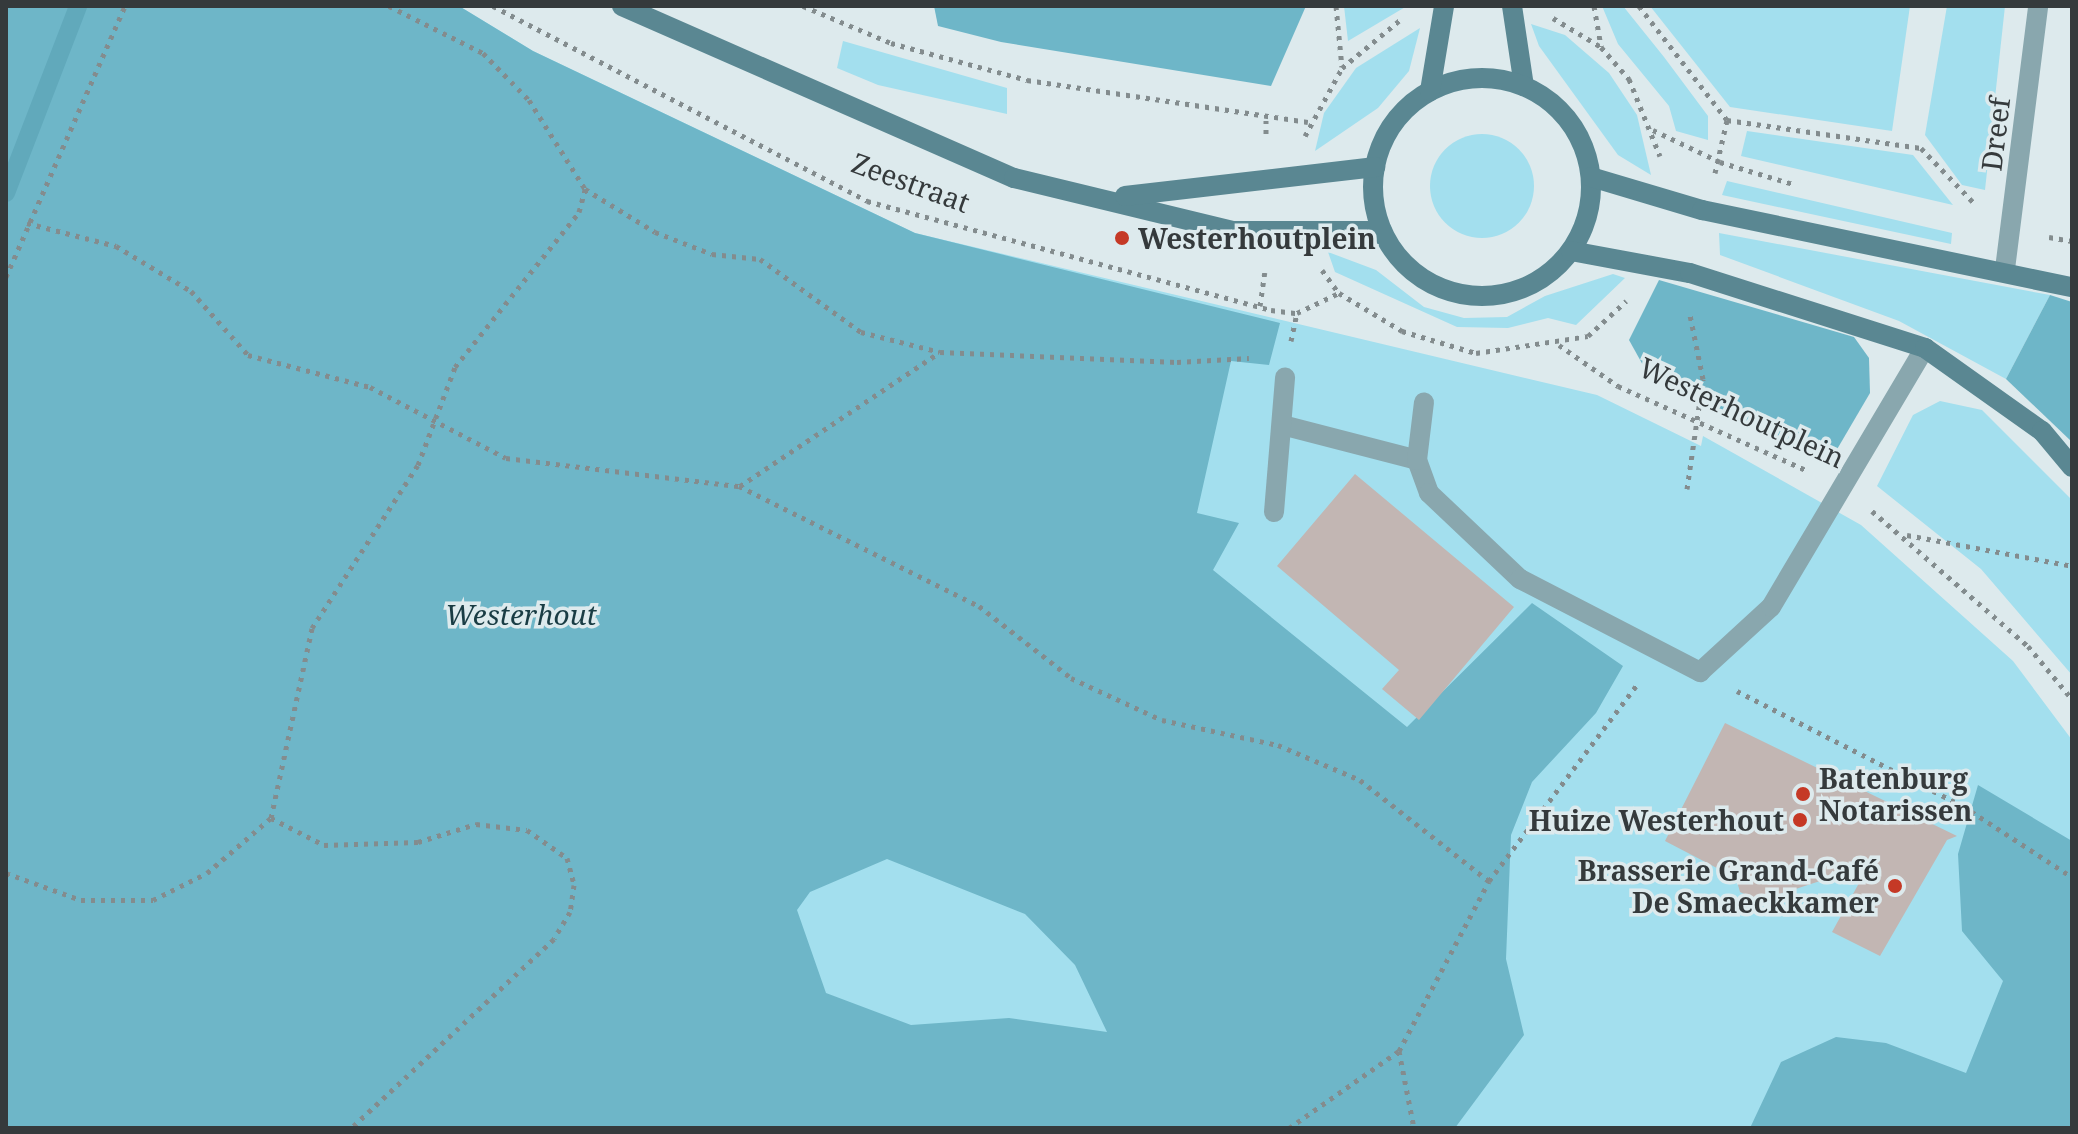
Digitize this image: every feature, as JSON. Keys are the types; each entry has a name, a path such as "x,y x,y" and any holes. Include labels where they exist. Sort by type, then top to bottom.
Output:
{"main road":[{"name":"Zeestraat","path":"622,6 967,160 1233,231 1382,231"},
{"path":"1430,91 1444,6"},
{"path":"1512,6 1524,86"},
{"path":"1460,80 1524,86 1576,131 1591,177 1589,207 1571,251 1520,289 1454,293 1399,258 1382,231 1375,167 1385,136 1430,91 1460,80"},
{"name":"Zeestraat","path":"1109,198 1375,167"},
{"path":"1591,177 1702,210 2005,269 2072,287"},
{"path":"1571,251 1690,273 1925,348 2042,431 2072,467"}],"street":[{"name":"Dreef","path":"2005,269 2038,6"},
{"path":"1424,402 1417,460 1429,493 1520,579 1700,672 1771,607 1925,348"},
{"path":"1274,512 1286,426 1285,377"},
{"path":"1286,426 1417,460"}],"path":[{"path":"6,277 27,223 125,6"},
{"path":"389,6 483,53 529,100 585,189 655,232 712,254 760,259 861,332 940,352 1177,362 1257,357"},
{"name":"Zeestraat","path":"493,6 867,201 1271,310 1297,313 1339,293 1402,331 1476,353 1558,345"},
{"path":"803,6 891,43 1027,80 1308,122 1342,68 1405,18"},
{"path":"1336,6 1342,68"},
{"path":"1594,6 1601,47"},
{"path":"1639,6 1727,120 1921,148 1956,189 2012,230"},
{"path":"1653,130 1720,162 1810,188"},
{"path":"6,873 81,900 153,900 207,873 271,818 312,628 437,426 455,367 579,212 585,189"},
{"path":"27,223 116,246 191,291 248,355 370,387 437,426 506,458 739,486 979,606 1071,678 1162,720 1278,745 1360,780 1489,881"},
{"name":"Westerhoutplein","path":"1558,345 1618,386 1842,488 1906,535 2028,646 2072,699"},
{"path":"739,486 940,352"},
{"path":"1687,489 1694,420"},
{"path":"1906,535 2072,566"},
{"path":"1289,1128 1399,1051 1489,881 1645,673 1700,672 1963,806 2072,877"},
{"path":"271,818 324,845 418,842 476,824 527,830 567,858 570,912 554,939 351,1128"},
{"path":"1399,1051 1414,1128"}],"green space":[{"name":"Westerhout","path":"6,6 459,6 533,51 915,233 1280,323 1269,365 1231,361 1197,513 1239,523 1213,570 1407,727 1532,603 1623,666 1596,713 1532,782 1511,835 1506,959 1524,1035 1455,1128 6,1128","holes":["887,859 1025,914 1075,965 1107,1032 1009,1018 911,1025 826,993 797,910 810,892"]},
{"name":"Westerhout","path":"459,6 533,51 915,233 1597,395 1701,446 1703,436 1861,525 2013,661 2072,740 2072,1128 6,1128"},
{"path":"934,6 1306,6 1271,86 1001,42 938,26"},
{"path":"1344,6 1407,6 1348,41"},
{"path":"1602,6 1623,6 1664,57 1708,116 1708,140 1676,131 1669,106 1618,44"},
{"path":"1650,6 1910,6 1892,131 1730,107"},
{"path":"1947,6 2005,6 1985,190 1962,185 1925,135"},
{"path":"1531,24 1565,35 1609,73 1637,115 1651,175 1618,155 1539,46"},
{"path":"1420,28 1409,71 1378,108 1315,151 1324,113 1356,68"},
{"path":"843,41 1007,88 1007,114 878,85 837,68"},
{"path":"1747,131 1913,155 1953,205 1741,156"},
{"path":"1482,134 1502,138 1519,149 1530,166 1534,186 1530,206 1519,223 1502,234 1482,238 1462,234 1445,223 1434,206 1430,186 1434,166 1445,149 1462,138"},
{"path":"1727,181 1952,233 1951,244 1722,195"},
{"path":"1719,233 2050,295 2006,379 1899,321 1720,255"},
{"path":"1328,252 1376,270 1424,307 1464,318 1507,317 1545,296 1613,274 1625,278 1576,325 1548,318 1508,328 1457,327 1335,272"},
{"path":"1659,280 1854,337 1869,358 1870,393 1829,463 1649,376 1629,340"},
{"path":"2050,295 2072,302 2072,442 2006,379"},
{"path":"1940,401 1982,410 2072,500 2072,675 1981,569 1877,486 1913,415"},
{"path":"1978,785 2072,841 2072,1128 1750,1128 1781,1062 1836,1037 1886,1043 1966,1073 2003,981 1962,931 1958,854"}],"building":[{"path":"1355,474 1514,607 1419,720 1382,689 1399,670 1277,566"},
{"name":"Huize Westerhout","path":"1725,723 1957,836 1947,840 1880,956 1832,932 1869,865 1759,901 1740,892 1736,878 1665,841"}],"waterway":[{"path":"6,193 78,6"}],"place":[{"name":"Westerhoutplein","path":"1122,238"},
{"name":"Batenburg Notarissen","path":"1803,794"},
{"name":"Huize Westerhout","path":"1800,820"},
{"name":"Brasserie Grand-Café De Smaeckkamer","path":"1895,886"}]}
